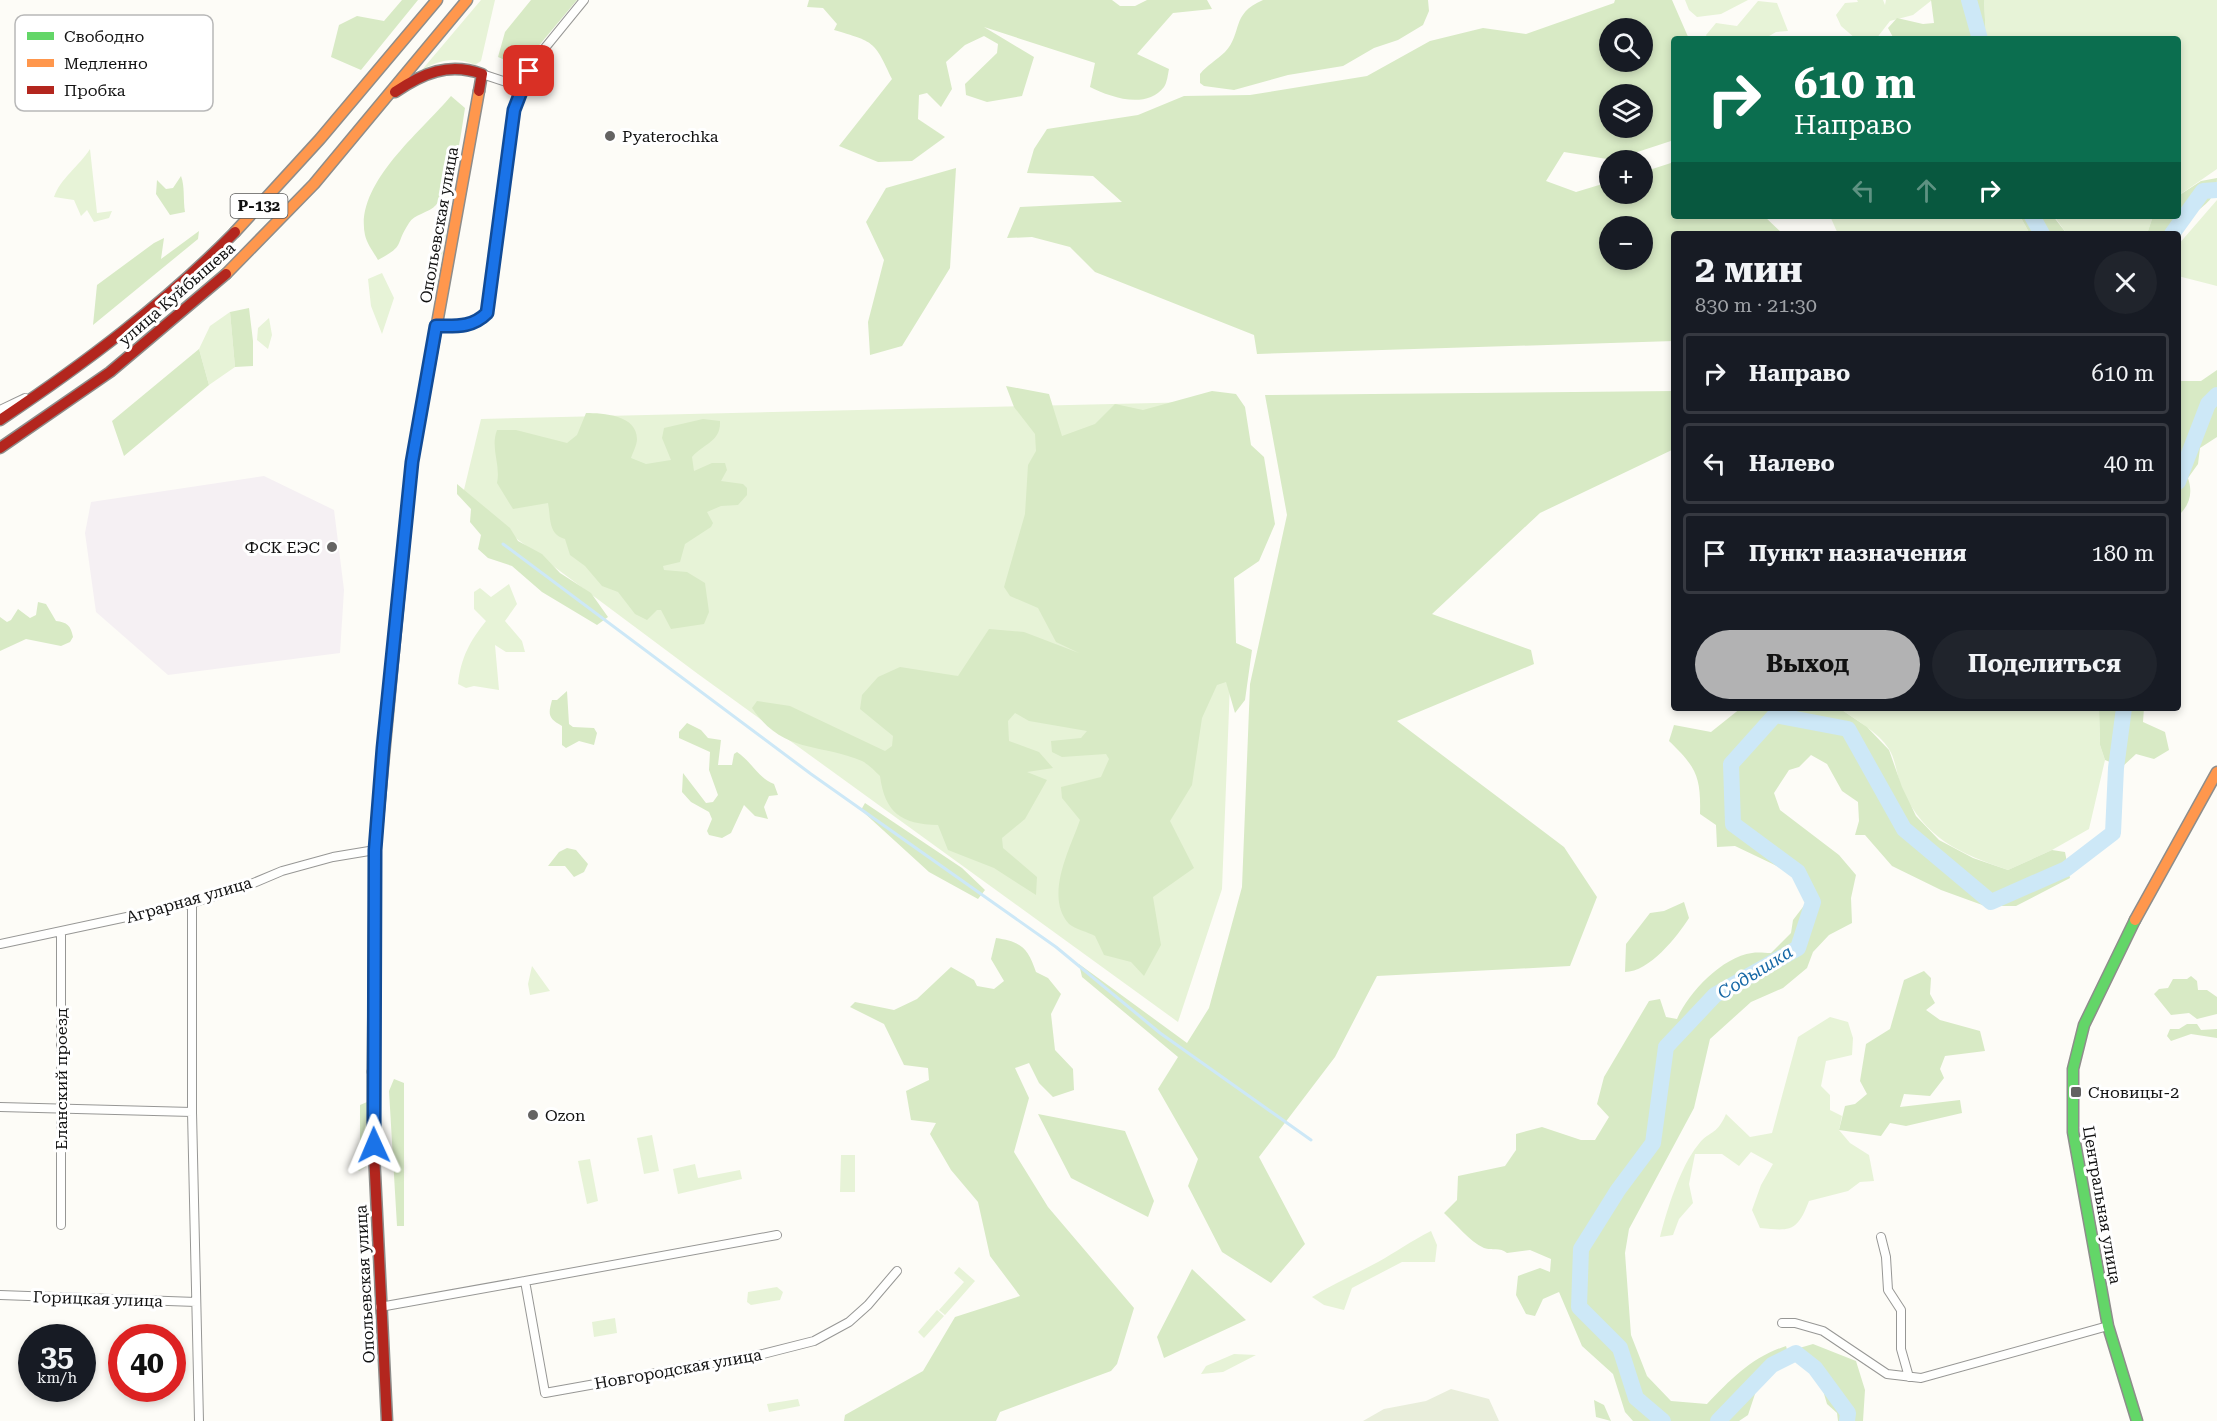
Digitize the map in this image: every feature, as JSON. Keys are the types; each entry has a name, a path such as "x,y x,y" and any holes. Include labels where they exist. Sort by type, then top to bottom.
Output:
{"main road":[{"name":"улица Куйбышева","path":"0,420 46,390 123,332 246,221 437,0"},
{"name":"улица Куйбышева","path":"0,448 125,360 215,286 287,213 467,0"},
{"path":"383,101 403,86 439,68 470,68 482,74"},
{"name":"Опольевская улица","path":"387,1421 373,1132 375,850 412,462 482,74"},
{"name":"Центральная улица","path":"2137,1421 2108,1326 2073,1132 2073,1069 2084,1025 2137,916 2217,772"}],"street":[{"path":"436,326 464,326 479,320 487,313 512,120 521,87 540,54 584,0"},
{"path":"482,74 521,87"},
{"path":"0,410 46,390"},
{"name":"Аграрная улица","path":"0,944 192,903 244,887 282,871 333,857 375,850"},
{"path":"192,903 192,1112 199,1421"},
{"name":"Еланский проезд","path":"61,1226 62,932"},
{"path":"0,1107 192,1112"},
{"path":"380,1307 777,1235"},
{"path":"1881,1237 1886,1257 1888,1290 1901,1310 1901,1349 1909,1377"},
{"name":"Новгородская улица","path":"525,1281 545,1393 763,1354 814,1341 849,1322 868,1305 897,1271"},
{"name":"Горицкая улица","path":"0,1295 196,1302"},
{"path":"1782,1323 1795,1323 1823,1331 1881,1371 1921,1378 2108,1326"}],"shaded area":[{"path":"264,476 334,510 344,590 340,653 168,675 96,612 85,533 91,502"}],"green space":[{"path":"402,0 418,0 361,70 331,57 339,25 357,16 384,21"},
{"path":"481,0 495,0 481,61 475,65 447,60 421,71"},
{"path":"531,0 577,0 521,67 498,57 505,32"},
{"path":"809,0 1112,0 1120,6 1135,6 1147,0 1207,0 1212,9 1173,13 1137,54 1169,69 1164,87 1148,98 1138,100 1117,97 1090,87 1095,63 984,27 1034,57 1022,96 987,102 966,95 965,84 997,53 998,44 984,36 965,45 946,62 952,89 941,107 927,93 919,95 918,119 945,137 912,161 878,162 839,146 892,79 881,57 871,44 834,30 837,24 823,8 807,7"},
{"path":"1263,0 1428,0 1429,11 1423,25 1398,40 1374,48 1343,66 1288,75 1234,90 1204,86 1200,83 1200,74 1225,52 1246,11"},
{"path":"1615,0 1672,0 1688,36 1671,36 1671,141 1644,150 1599,150 1599,158 1564,152 1546,181 1576,192 1599,185 1599,204 1653,204 1653,169 1671,163 1671,219 1767,219 1780,231 1671,231 1671,341 1257,354 1254,335 1095,272 1070,247 1032,237 1007,238 1020,207 1122,202 1093,176 1027,173 1034,149 1047,129 1138,115 1184,96 1250,95 1367,76 1430,41 1483,28 1526,34 1614,3"},
{"path":"1685,0 1748,0 1721,14 1697,17 1689,10"},
{"path":"1857,0 1883,0 1885,5 1886,0 1932,0 1913,15 1890,21 1878,36 1853,36 1841,26 1836,15 1845,3 1858,2"},
{"path":"1931,0 1984,0 1986,36 1892,36 1888,28 1897,18 1923,24 1934,23"},
{"path":"1984,0 2217,0 2217,169 2181,194 2181,36 1986,36"},
{"path":"1758,1 1777,3 1788,31 1776,32 1769,36 1706,35 1716,23 1737,26"},
{"path":"451,96 465,108 453,171 443,195 430,210 411,220 396,248 378,260 365,235 364,216 370,197 393,160"},
{"path":"90,149 97,213 112,211 109,218 94,222 87,210 81,216 74,200 54,197 61,184"},
{"path":"956,168 950,268 902,346 870,355 868,322 884,260 866,222 886,188"},
{"path":"181,176 185,212 170,215 156,194 157,180 166,189 173,188"},
{"path":"2217,178 2213,196 2188,219 2180,231 2148,231 2152,219 2181,219 2181,194 2201,181"},
{"path":"2217,200 2217,286 2181,277 2181,242"},
{"path":"446,210 449,216 436,290 429,295 441,213"},
{"path":"1831,219 2022,219 2028,231 1837,231"},
{"path":"2022,219 2055,219 2065,231 2028,231"},
{"path":"2056,219 2152,219 2148,231 2065,231"},
{"path":"199,231 198,239 93,325 97,285 154,243 164,238 161,259"},
{"path":"382,273 394,298 382,334 371,306 368,279"},
{"path":"249,308 253,366 235,367 230,312"},
{"path":"230,312 235,367 209,385 199,349 210,326"},
{"path":"269,318 272,335 268,349 257,340 258,328"},
{"path":"199,349 209,385 124,456 112,421"},
{"path":"2217,370 2217,437 2200,448 2198,464 2188,478 2189,499 2181,513 2181,381 2201,381"},
{"path":"1006,386 1049,394 1062,436 1095,424 1115,404 1143,410 1212,391 1236,394 1245,407 1251,445 1264,457 1275,524 1259,561 1234,578 1236,643 1252,650 1245,700 1235,713 1226,682 1217,685 1202,718 1192,785 1170,821 1194,868 1153,897 1161,945 1144,976 1131,962 1104,955 1095,936 1069,924 1062,913 1059,900 1061,872 1080,820 1062,798 1061,787 1101,777 1109,759 1106,754 1062,757 1052,752 1051,741 1081,738 1087,731 1029,721 1015,713 1008,721 1009,741 1039,752 1053,768 1027,772 1047,780 1025,819 1002,838 1003,848 1037,877 1036,895 994,868 948,850 938,825 914,822 897,814 886,799 880,776 864,762 789,740 764,723 752,708 757,701 790,706 885,751 892,746 893,736 860,709 862,695 878,677 900,667 958,676 989,629 1024,632 1079,653 1056,642 1038,608 1010,596 1004,587 1025,514 1028,465 1036,451 1035,434 1014,407"},
{"path":"1671,391 1671,450 1540,513 1432,614 1531,650 1534,664 1397,721 1564,847 1597,897 1570,966 1377,976 1335,1057 1259,1157 1305,1244 1271,1283 1222,1252 1188,1186 1198,1159 1158,1089 1178,1057 1082,977 1079,964 1187,1043 1209,1008 1242,887 1250,684 1287,515 1265,395"},
{"path":"1241,401 1222,889 1178,1022 698,674 462,498 481,419"},
{"path":"586,413 618,417 631,425 636,431 637,439 631,458 646,464 671,460 662,438 664,428 703,419 720,421 720,428 715,438 692,457 694,471 712,463 725,463 727,470 721,481 743,484 747,488 747,495 738,505 721,506 707,512 713,523 711,527 685,544 680,562 663,566 664,570 687,572 705,583 709,612 704,624 671,629 661,610 657,610 647,620 635,614 618,592 602,586 585,566 570,555 565,539 553,530 548,503 513,509 497,483 495,437 497,430 516,430 567,443 577,435"},
{"path":"457,484 510,528 518,541 542,554 560,573 591,593 608,617 597,625 542,592 512,566 488,558 478,549 481,535 470,522 471,509 457,494"},
{"path":"509,584 517,604 505,621 522,641 525,652 506,652 495,645 499,690 474,686 466,688 458,684 461,666 475,635 486,621 474,609 474,592 480,588 491,597"},
{"path":"38,602 46,604 56,621 63,622 70,627 73,637 70,642 61,646 26,639 0,651 0,617 7,622 18,609 30,618 36,615"},
{"path":"567,691 569,724 573,727 594,728 597,733 594,745 579,741 566,748 562,745 562,726 550,716 550,709 552,700 557,700"},
{"path":"1737,711 1843,711 1867,727 1889,750 1902,787 1916,816 1939,840 1973,858 2008,870 2052,850 2065,852 2070,878 2016,906 1985,906 1941,890 1892,866 1865,835 1855,835 1859,821 1858,802 1842,791 1827,764 1811,755 1799,767 1789,770 1774,793 1780,810 1839,855 1856,875 1851,898 1852,923 1829,935 1813,952 1807,968 1783,988 1751,1002 1710,1039 1694,1108 1629,1229 1625,1253 1631,1335 1647,1376 1671,1401 1707,1404 1734,1378 1763,1356 1786,1346 1788,1353 1766,1361 1748,1415 1739,1421 1633,1421 1625,1412 1613,1374 1582,1346 1559,1292 1543,1299 1535,1316 1526,1314 1516,1295 1518,1276 1540,1268 1550,1272 1551,1259 1530,1250 1507,1253 1502,1250 1484,1248 1468,1237 1444,1213 1457,1200 1458,1176 1505,1166 1516,1150 1516,1134 1542,1127 1581,1140 1595,1140 1609,1117 1597,1104 1604,1077 1649,1001 1660,999 1666,1017 1677,1019 1689,998 1707,978 1729,961 1741,956 1771,953 1791,933 1793,920 1806,903 1813,902 1798,872 1779,867 1735,846 1717,847 1716,825 1700,814 1698,781 1695,773 1669,741 1674,725 1711,732"},
{"path":"1843,711 2099,711 2100,745 2105,760 2089,829 2052,850 2008,870 1974,857 1945,842 1921,820 1902,789 1891,753 1879,737"},
{"path":"2099,711 2144,711 2143,722 2165,732 2169,750 2154,759 2136,754 2122,767 2105,760 2100,745"},
{"path":"687,723 701,730 708,738 721,740 718,765 732,765 734,754 737,752 764,778 774,784 778,795 769,796 764,807 768,819 755,816 744,805 731,833 722,838 709,835 707,831 712,819 709,812 691,802 682,792 683,773 706,803 713,802 718,795 709,770 710,752 679,738 679,732"},
{"path":"865,803 962,868 985,890 978,899 929,872 861,810"},
{"path":"567,848 576,850 588,864 584,872 574,877 565,866 548,866 559,852"},
{"path":"1684,902 1689,918 1670,943 1653,960 1625,972 1626,944 1650,913 1664,911"},
{"path":"996,938 1018,944 1023,948 1030,957 1036,972 1048,978 1061,994 1051,1014 1055,1050 1073,1069 1074,1090 1053,1097 1039,1083 1029,1063 1015,1068 1029,1098 1014,1152 1048,1207 1134,1308 1117,1364 1111,1371 1000,1412 996,1421 844,1421 845,1415 923,1371 955,1317 1020,1296 990,1256 978,1202 951,1170 930,1134 936,1123 911,1120 906,1091 929,1080 928,1068 904,1065 884,1024 850,1007 855,1002 894,1010 917,999 951,967 974,980 977,986 994,989 1004,981 991,959"},
{"path":"532,966 550,991 530,995 528,984"},
{"path":"1924,971 1931,978 1930,994 1935,1003 1926,1010 1940,1020 1980,1031 1985,1051 1945,1056 1940,1069 1944,1078 1930,1096 1904,1094 1900,1107 1960,1100 1962,1113 1906,1126 1890,1123 1881,1136 1839,1130 1845,1106 1855,1104 1867,1094 1860,1081 1866,1044 1890,1029 1904,980"},
{"path":"2191,976 2197,981 2198,990 2207,990 2217,997 2217,1014 2197,1019 2189,1013 2171,1015 2154,994 2159,989 2168,988 2173,979 2187,979"},
{"path":"1830,1017 1848,1022 1853,1038 1852,1055 1826,1061 1821,1086 1830,1095 1830,1110 1842,1116 1839,1130 1850,1143 1869,1155 1874,1181 1860,1182 1848,1191 1809,1201 1801,1219 1792,1227 1786,1229 1760,1228 1752,1210 1761,1185 1773,1164 1751,1152 1739,1166 1722,1154 1695,1154 1689,1184 1693,1203 1679,1219 1673,1235 1660,1237 1670,1202 1691,1154 1706,1137 1716,1130 1726,1114 1750,1137 1772,1133 1798,1037"},
{"path":"2187,1024 2197,1024 2201,1030 2217,1029 2217,1038 2191,1034 2171,1041 2167,1036 2170,1029 2179,1029"},
{"path":"394,1079 404,1083 404,1226 397,1226 389,1091"},
{"path":"367,1102 366,1167 359,1171 352,1165 360,1141 360,1105"},
{"path":"1038,1114 1125,1131 1154,1201 1148,1217 1071,1178"},
{"path":"652,1135 659,1171 644,1174 637,1138"},
{"path":"841,1155 855,1155 855,1192 840,1192"},
{"path":"590,1159 598,1201 587,1204 578,1161"},
{"path":"695,1164 698,1178 740,1170 742,1179 678,1194 673,1169"},
{"path":"1431,1231 1437,1245 1435,1262 1402,1262 1352,1288 1344,1310 1324,1305 1312,1297 1378,1262"},
{"path":"959,1267 975,1281 945,1315 939,1310 964,1282 954,1273"},
{"path":"1192,1269 1246,1320 1164,1358 1157,1337"},
{"path":"777,1287 783,1292 780,1300 751,1305 747,1302 748,1292"},
{"path":"937,1310 944,1316 924,1338 918,1332"},
{"path":"615,1318 617,1333 594,1337 592,1322"},
{"path":"1813,1344 1856,1361 1865,1390 1863,1421 1838,1421 1837,1413 1827,1404 1822,1387 1796,1349"},
{"path":"1234,1354 1256,1355 1223,1372 1201,1374 1206,1366"},
{"path":"1451,1389 1489,1399 1499,1421 1363,1421 1384,1409 1426,1401"},
{"path":"798,1399 800,1406 769,1412 767,1404"},
{"path":"1594,1400 1604,1405 1611,1421 1596,1417"}],"waterway":[{"name":"Содышка","path":"1969,0 1979,36"},
{"name":"Содышка","path":"2174,231 2203,191 2217,190"},
{"name":"Содышка","path":"2034,219 2040,231"},
{"name":"Содышка","path":"2181,474 2208,404 2217,395"},
{"path":"503,544 811,774 1056,947 1160,1033 1311,1140"},
{"name":"Содышка","path":"1663,1421 1636,1398 1620,1348 1579,1307 1581,1249 1618,1190 1653,1143 1666,1047 1715,995 1798,948 1813,902 1798,872 1733,824 1731,764 1775,715 1848,729 1904,829 1991,902 2066,869 2113,833 2116,768 2124,711"},
{"name":"Содышка","path":"1718,1421 1772,1365 1796,1353 1815,1368 1848,1413 1847,1421"}],"traffic: fast":[{"path":"373,1072 375,850 402,565"},
{"path":"2135,920 2084,1025 2073,1069 2073,1132 2108,1326 2137,1421"}],"traffic: slow":[{"path":"235,232 320,139 437,0"},
{"path":"226,274 314,184 467,0"},
{"path":"402,565 412,462 479,91"},
{"path":"2135,920 2217,772"}],"traffic: jam":[{"path":"395,92 416,79 447,69 482,74 479,91"},
{"path":"0,420 122,332 180,284 235,232"},
{"path":"0,448 110,372 226,274"},
{"path":"373,1072 373,1132 387,1421"}],"place":[{"name":"Pyaterochka","path":"610,136"},
{"name":"ФСК ЕЭС","path":"332,547"},
{"name":"Сновицы-2","path":"2076,1092"},
{"name":"Ozon","path":"533,1115"}],"route":[{"path":"374,1145 375,850 387,705 412,462 436,326 464,326 479,320 487,313 514,110 529,71"}]}
